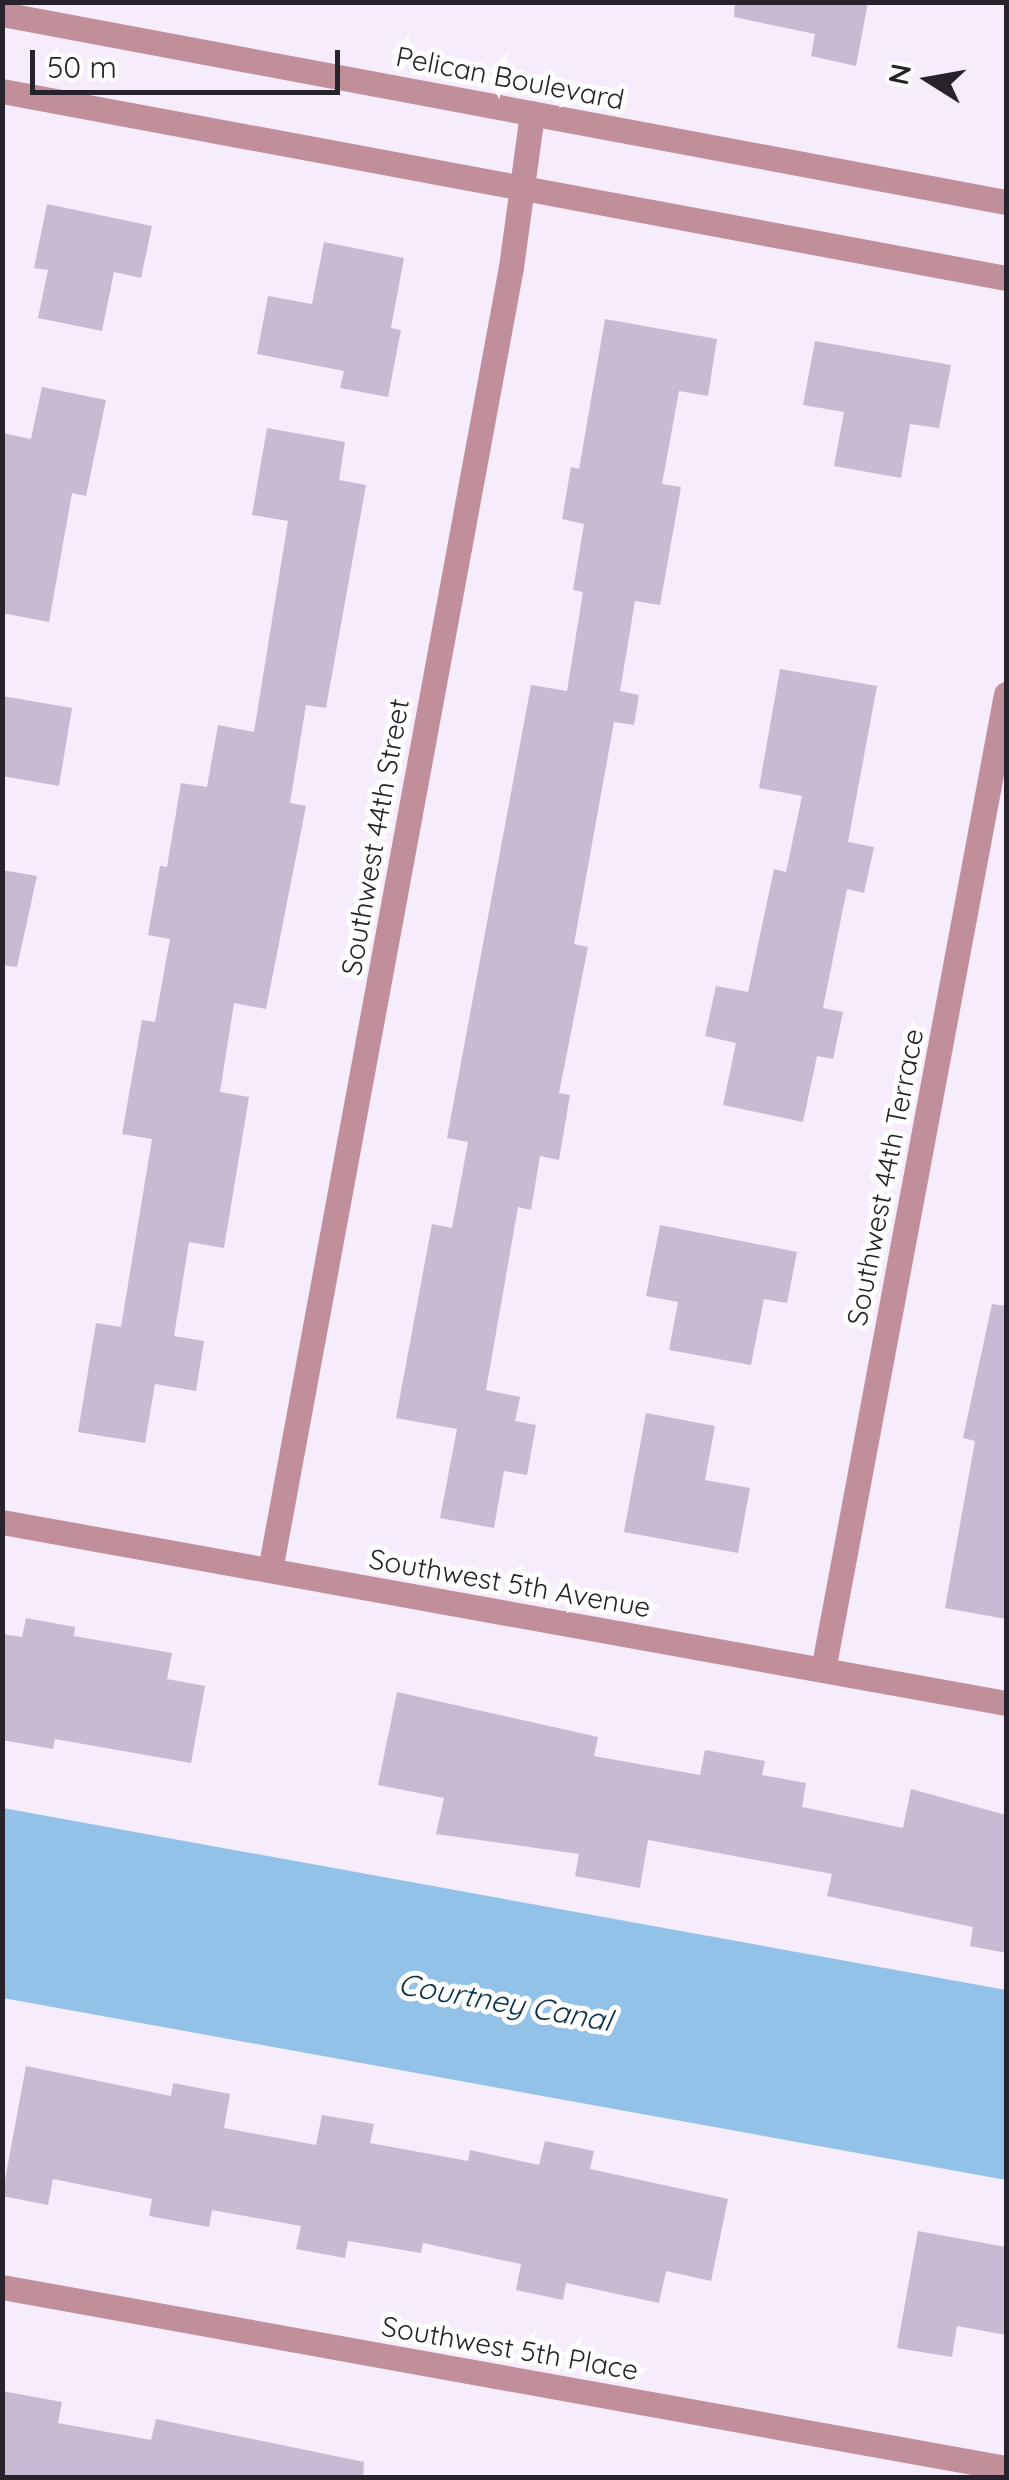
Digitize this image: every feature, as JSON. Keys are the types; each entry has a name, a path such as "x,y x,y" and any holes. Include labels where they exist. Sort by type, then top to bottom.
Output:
{"street":[{"name":"Pelican Boulevard","path":"2,14 1006,202"},
{"path":"2,91 1006,278"},
{"name":"Southwest 44th Street","path":"270,1570 523,188 532,113"},
{"name":"Southwest 44th Terrace","path":"823,1670 1006,694"},
{"name":"Southwest 5th Avenue","path":"2,1522 1006,1703"},
{"name":"Southwest 5th Place","path":"2,2287 1006,2468"}],"water":[{"name":"Courtney Canal","path":"3,1808 1006,1990 1006,2180 3,1998"}],"building":[{"path":"735,2 868,2 856,66 811,56 815,34 734,17"},
{"path":"47,204 152,226 141,278 114,272 102,331 38,318 48,270 34,268"},
{"path":"324,242 404,258 391,328 401,330 388,397 340,388 344,371 257,354 268,296 312,304"},
{"path":"605,319 717,339 708,396 679,391 662,484 681,487 660,605 635,601 620,691 639,695 634,725 614,722 574,944 588,947 559,1093 570,1095 559,1160 540,1156 531,1210 518,1207 486,1390 520,1397 515,1421 536,1425 527,1475 504,1471 494,1528 440,1518 457,1429 396,1418 432,1224 452,1228 468,1142 447,1138 531,685 567,691 583,592 573,590 584,524 562,519 571,467 579,469"},
{"path":"815,341 951,365 939,428 910,424 901,478 834,466 844,412 803,405"},
{"path":"42,387 106,400 86,496 72,493 49,622 2,613 2,433 31,439"},
{"path":"267,428 345,442 339,480 366,485 326,708 306,705 290,803 306,806 266,1009 234,1003 220,1092 249,1097 224,1248 189,1242 174,1336 204,1341 196,1391 155,1384 145,1443 78,1432 96,1323 121,1327 152,1139 122,1134 142,1020 155,1022 170,939 148,935 160,866 167,867 181,783 207,787 218,725 254,732 288,521 252,515"},
{"path":"780,669 877,686 848,842 874,847 864,893 847,889 823,1008 843,1012 833,1059 817,1056 803,1122 723,1105 736,1043 705,1036 716,986 748,992 774,869 786,872 802,796 759,788"},
{"path":"2,696 72,708 59,786 2,776"},
{"path":"2,870 37,876 17,967 2,965"},
{"path":"660,1225 797,1252 787,1303 764,1299 751,1365 669,1350 678,1302 646,1296"},
{"path":"992,1304 1006,1306 1006,1619 945,1608 975,1441 963,1438"},
{"path":"646,1413 715,1426 705,1480 750,1488 738,1553 624,1532"},
{"path":"26,1618 75,1627 74,1636 172,1653 167,1679 205,1686 191,1763 55,1739 53,1749 2,1740 2,1634 22,1637"},
{"path":"397,1692 598,1737 594,1756 700,1775 705,1750 765,1761 762,1775 806,1783 802,1807 903,1828 911,1789 1006,1815 1006,1953 970,1946 973,1927 827,1896 832,1874 648,1840 640,1888 575,1876 579,1854 436,1834 444,1798 378,1785"},
{"path":"26,2066 171,2096 173,2083 230,2094 224,2128 316,2145 322,2115 374,2124 370,2143 468,2161 470,2150 539,2165 545,2141 594,2151 590,2169 728,2199 711,2281 666,2271 659,2303 566,2283 563,2300 516,2290 521,2264 423,2243 421,2253 348,2241 345,2258 296,2249 301,2226 212,2210 209,2227 149,2216 152,2199 53,2179 48,2205 2,2196"},
{"path":"918,2231 1006,2247 1006,2335 957,2326 952,2357 897,2348"},
{"path":"2,2391 62,2402 58,2423 151,2440 156,2419 364,2462 363,2478 2,2478"}]}
